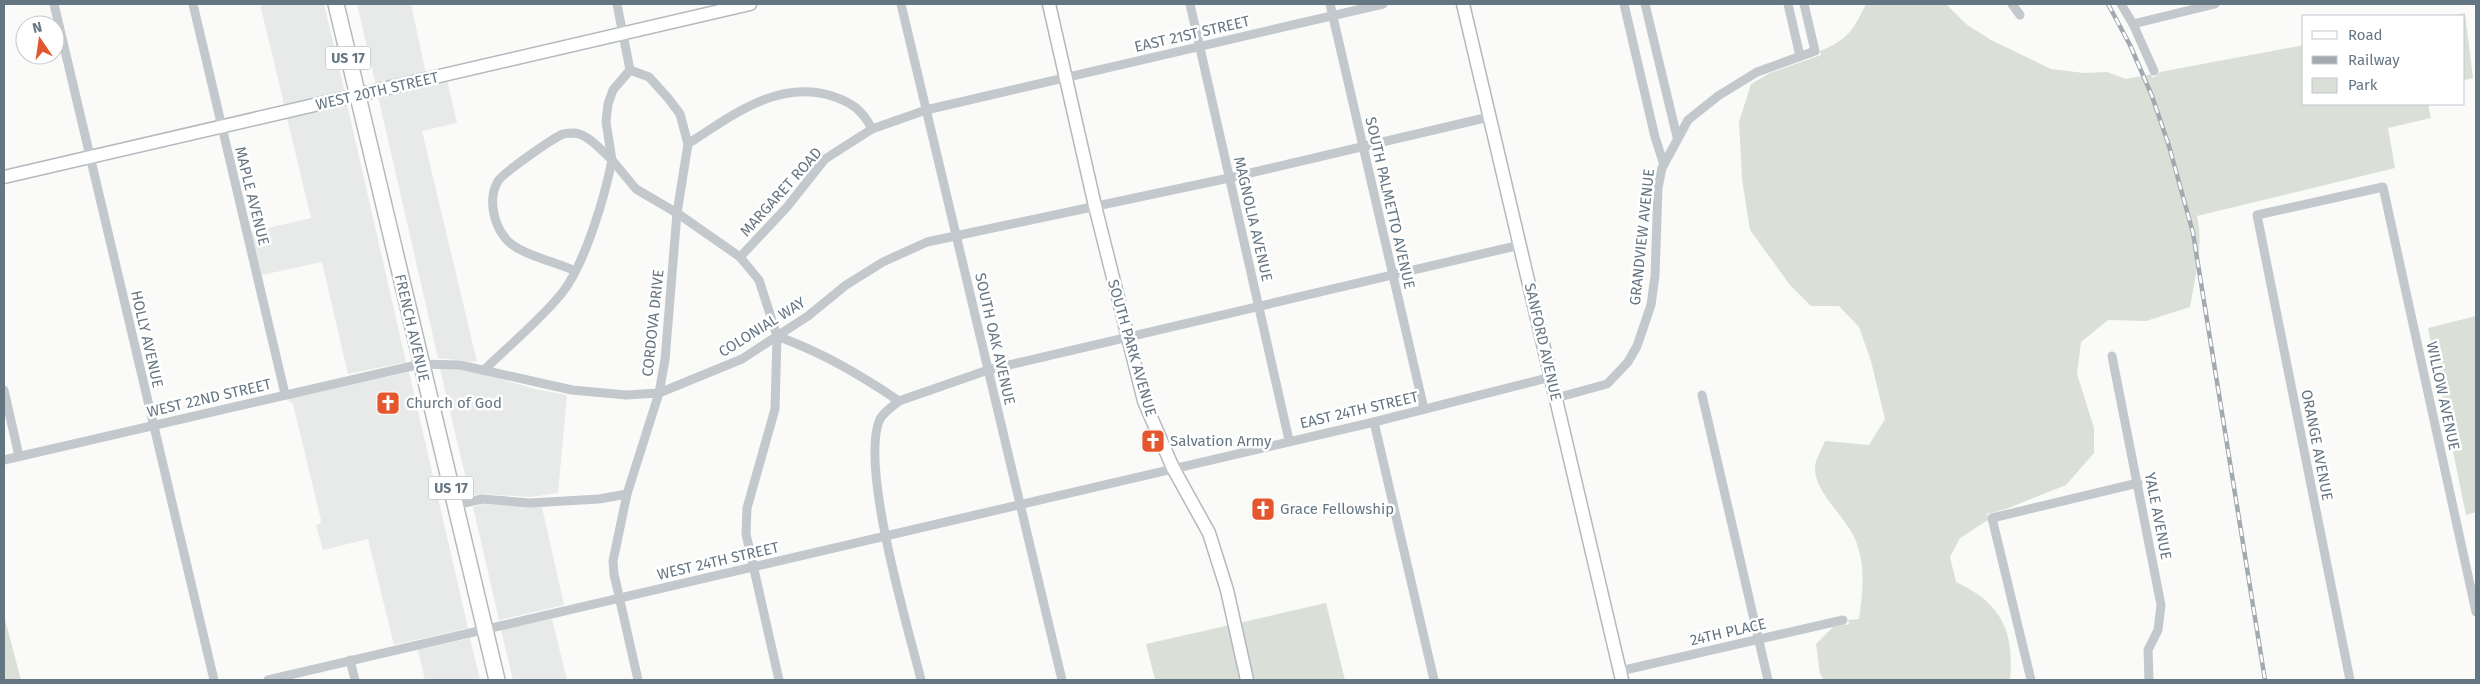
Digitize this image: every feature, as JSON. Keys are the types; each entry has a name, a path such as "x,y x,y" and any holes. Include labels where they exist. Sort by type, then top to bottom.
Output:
{"main road":[{"name":"FRENCH AVENUE","path":"336,4 497,680"}],"street":[{"name":"HOLLY AVENUE","path":"54,4 214,680"},
{"name":"MAPLE AVENUE","path":"193,4 285,394"},
{"path":"485,369 556,299 575,271 598,216 612,160 606,122 608,104 613,90 630,70 617,4"},
{"name":"WEST 20TH STREET","path":"4,177 222,128 750,4"},
{"name":"SOUTH OAK AVENUE","path":"901,4 1062,680"},
{"name":"SOUTH PARK AVENUE","path":"1049,4 1094,206 1126,337 1144,401 1173,468 1209,533 1218,558 1248,680"},
{"name":"MAGNOLIA AVENUE","path":"1190,4 1288,440"},
{"name":"SOUTH PALMETTO AVENUE","path":"1330,4 1424,409"},
{"name":"EAST 21ST STREET","path":"926,110 1383,4"},
{"name":"SANFORD AVENUE","path":"1463,4 1621,676"},
{"path":"1624,4 1655,137 1663,162"},
{"path":"1645,4 1677,137"},
{"path":"1788,4 1800,56"},
{"name":"GRANDVIEW AVENUE","path":"1556,398 1607,384 1628,362 1637,346 1651,305 1655,276 1658,188 1663,162 1688,120 1718,96 1757,72 1815,51 1804,4"},
{"path":"2012,4 2020,15"},
{"path":"2121,4 2134,24 2154,71"},
{"path":"2134,24 2215,4"},
{"name":"CORDOVA DRIVE","path":"630,70 649,77 668,98 680,114 688,144 677,213 668,341 659,393 627,494 614,561 619,598 638,680"},
{"path":"688,144 752,104 796,92 813,92 829,95 856,106 864,113 872,129"},
{"name":"MARGARET ROAD","path":"740,257 787,207 825,159 872,129 926,110"},
{"path":"956,236 1229,178 1489,117"},
{"path":"575,271 515,248 505,238 494,214 492,198 499,180 542,147 564,133 576,133 589,140 612,160 636,189 677,213 740,257 759,280 777,336 775,409 747,508 746,534 779,680"},
{"name":"ORANGE AVENUE","path":"2350,680 2258,215 2383,187"},
{"name":"WILLOW AVENUE","path":"2383,187 2476,612"},
{"name":"COLONIAL WAY","path":"421,364 443,363 485,369 536,384 572,390 626,395 659,393 724,368 808,316 846,285 883,262 927,242 956,236"},
{"path":"920,680 886,536 877,483 875,454 880,418 899,402 988,370 1520,245"},
{"path":"777,336 814,349 852,369 899,402"},
{"name":"YALE AVENUE","path":"2112,356 2161,604 2158,630 2148,650 2147,659 2150,680"},
{"name":"WEST 22ND STREET","path":"4,460 421,364"},
{"name":"EAST 24TH STREET","path":"1173,468 1288,440 1374,422 1551,377"},
{"path":"4,390 20,456"},
{"path":"1702,395 1768,680"},
{"path":"1374,422 1434,680"},
{"name":"WEST 24TH STREET","path":"268,680 1173,468"},
{"path":"2031,680 1992,518 2138,483"},
{"path":"455,505 482,499 530,502 599,499 627,494"},
{"name":"24TH PLACE","path":"1621,676 1759,638 1843,620"},
{"path":"350,660 354,680"}],"shaded area":[{"path":"260,4 324,4 345,93 285,108"},
{"path":"357,4 411,4 426,74 376,86"},
{"path":"447,80 457,123 422,131 477,362 438,358 378,96"},
{"path":"347,104 406,362 348,374 322,262 262,275 251,232 311,218 287,118"},
{"path":"450,368 483,374 535,389 567,395 558,493 530,497 482,494 470,496 440,369"},
{"path":"409,372 468,628 394,645 368,539 323,550 316,525 320,524 321,520 293,404 286,399"},
{"path":"483,504 542,507 564,605 499,620 473,507"},
{"path":"552,619 567,680 513,680 501,630"},
{"path":"470,638 480,680 425,680 418,650"}],"green space":[{"path":"1866,4 1946,4 1966,24 1991,40 2051,69 2084,73 2107,72 2126,79 2151,74 2153,78 2160,72 2302,45 2302,105 2428,105 2431,118 2388,128 2395,168 2197,216 2200,239 2190,307 2146,321 2108,320 2081,342 2077,374 2094,428 2094,453 2066,485 2006,509 1987,514 1988,520 1960,538 1950,557 1956,582 1972,590 1994,609 2002,620 2010,647 2010,680 1824,680 1820,674 1816,644 1833,627 1849,624 1848,620 1859,619 1863,579 1861,558 1855,539 1819,485 1815,466 1825,441 1869,445 1885,419 1871,361 1859,327 1839,306 1811,306 1790,285 1750,230 1742,179 1739,122 1751,84 1770,73 1821,55 1820,51 1844,38 1857,21"},
{"path":"2465,13 2473,78 2465,80 2465,15 2456,15"},
{"path":"2476,316 2476,512 2466,515 2428,328"},
{"path":"1326,603 1345,680 1252,680 1239,623"},
{"path":"4,616 21,680 4,680"},
{"path":"1230,625 1243,680 1155,680 1146,644"}],"railway":[{"path":"2108,4 2130,45 2152,96 2169,146 2193,233 2265,680"}],"place":[{"name":"Church of God","path":"388,403"},
{"name":"Salvation Army","path":"1153,441"},
{"name":"Grace Fellowship","path":"1263,509"}]}
